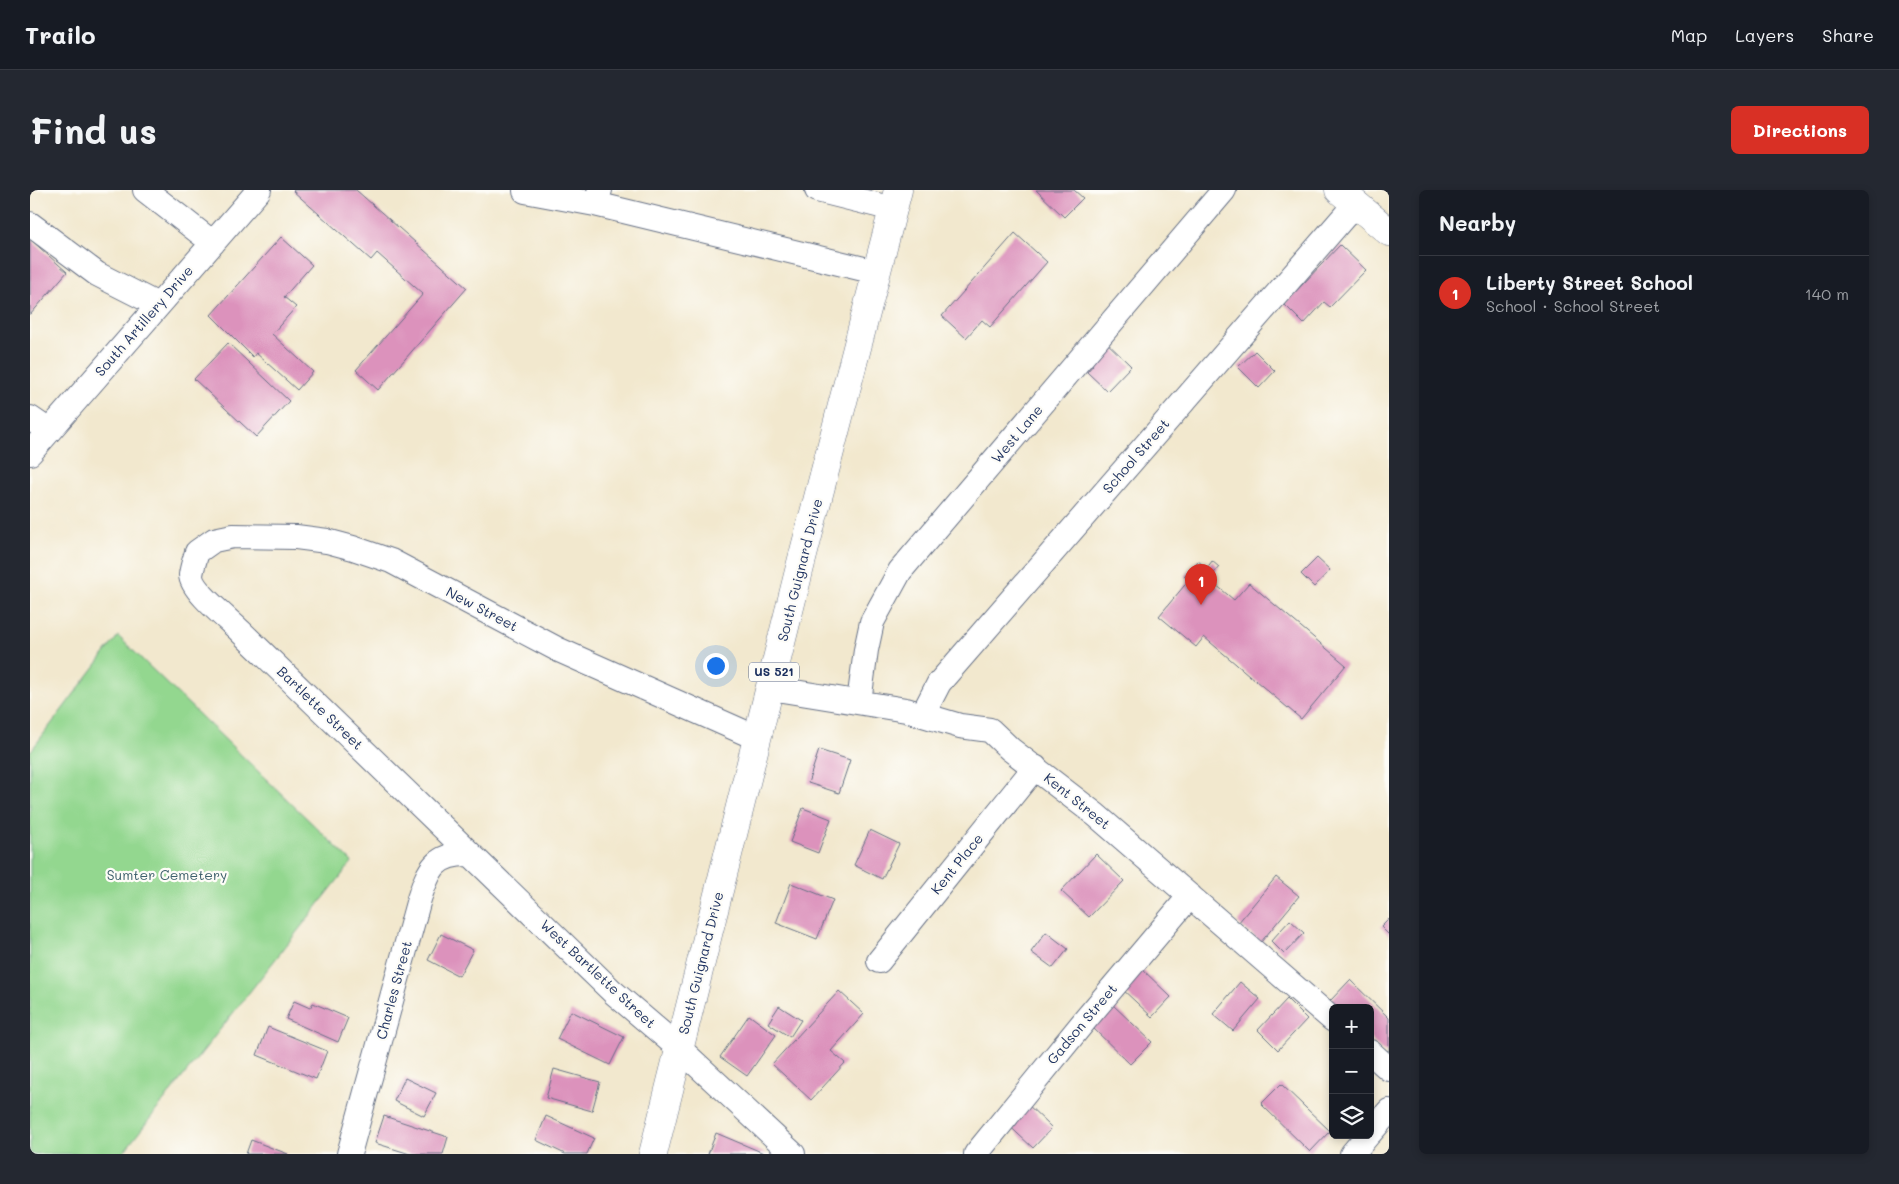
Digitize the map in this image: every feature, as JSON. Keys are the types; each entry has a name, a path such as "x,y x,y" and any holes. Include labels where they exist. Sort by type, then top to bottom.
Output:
{"main road":[{"path":"1348,197 1389,232"},
{"name":"South Guignard Drive","path":"653,1154 895,200"}],"street":[{"path":"145,190 213,243"},
{"name":"South Artillery Drive","path":"30,452 40,424 158,306 259,190"},
{"path":"817,190 895,200"},
{"name":"West Lane","path":"859,702 872,622 900,571 1224,190"},
{"path":"525,191 598,197 876,272"},
{"name":"School Street","path":"923,714 939,683 1348,197"},
{"path":"30,224 97,274 158,306"},
{"name":"New Street","path":"197,552 214,540 233,536 296,537 327,541 353,548 391,561 559,650 757,738"},
{"name":"Bartlette Street","path":"197,552 191,576 210,603 470,854"},
{"name":"Kent Street","path":"770,688 906,710 960,726 990,730 1010,749 1096,815 1329,1017"},
{"name":"Kent Place","path":"879,961 1035,767"},
{"name":"Charles Street","path":"349,1154 428,873 445,857 456,854 470,854"},
{"name":"West Bartlette Street","path":"470,854 613,992 680,1049 793,1154"},
{"name":"Gadson Street","path":"976,1154 1086,1019 1190,896"},
{"path":"1374,1056 1389,1069"},
{"path":"1374,1128 1389,1111"},
{"path":"1352,1154 1365,1139"}],"green space":[{"name":"Sumter Cemetery","path":"118,636 352,862 122,1154 30,1154 30,752"}],"building":[{"path":"294,190 356,190 467,288 378,390 356,370 423,294 377,253 371,260"},
{"path":"1036,190 1074,190 1083,198 1064,217"},
{"path":"1015,233 1047,262 990,327 982,320 966,338 942,316"},
{"path":"281,237 312,265 284,297 296,307 272,334 313,372 297,390 256,353 253,357 211,315"},
{"path":"30,239 67,272 30,315"},
{"path":"1340,245 1366,270 1330,307 1324,302 1304,324 1284,304"},
{"path":"1097,333 1131,366 1107,391 1087,372 1093,365 1079,352"},
{"path":"228,343 289,401 256,437 194,379"},
{"path":"1255,351 1275,371 1259,388 1238,367"},
{"path":"1317,558 1330,570 1314,587 1301,574"},
{"path":"1198,561 1207,568 1212,561 1219,567 1209,579 1234,600 1249,583 1346,665 1301,719 1204,637 1196,647 1159,616 1189,580 1184,576"},
{"path":"819,750 850,760 839,793 808,783"},
{"path":"803,808 831,819 818,853 790,842"},
{"path":"870,830 899,844 882,879 854,865"},
{"path":"1096,854 1124,881 1089,917 1061,891"},
{"path":"1276,877 1299,896 1261,942 1238,923"},
{"path":"791,883 833,900 817,939 776,923"},
{"path":"1389,919 1389,935 1381,927"},
{"path":"1290,920 1304,933 1284,954 1271,941"},
{"path":"1046,932 1068,949 1053,968 1031,952"},
{"path":"441,934 473,950 459,976 428,960"},
{"path":"1140,967 1171,997 1152,1017 1121,988"},
{"path":"1350,980 1389,1018 1389,1050 1385,1053 1374,1043 1374,1004 1333,1004 1330,1001"},
{"path":"1240,982 1260,999 1233,1031 1213,1014"},
{"path":"839,991 864,1014 831,1051 845,1063 811,1100 772,1064"},
{"path":"1287,999 1307,1019 1278,1050 1258,1030"},
{"path":"294,1001 310,1008 313,1003 348,1018 338,1042 286,1019"},
{"path":"1112,1004 1152,1042 1130,1064 1091,1026"},
{"path":"779,1006 801,1020 790,1037 768,1023"},
{"path":"571,1011 624,1037 610,1065 557,1039"},
{"path":"749,1015 776,1035 747,1076 720,1057"},
{"path":"268,1027 327,1051 316,1079 257,1055"},
{"path":"554,1069 600,1082 592,1111 546,1098"},
{"path":"405,1078 436,1093 424,1116 394,1101"},
{"path":"1281,1084 1329,1132 1310,1152 1261,1104"},
{"path":"1022,1099 1052,1128 1033,1148 1003,1120"},
{"path":"384,1116 448,1137 443,1154 410,1154 375,1143"},
{"path":"546,1116 594,1138 587,1154 565,1154 536,1140"},
{"path":"716,1133 766,1154 708,1154"},
{"path":"251,1140 288,1154 246,1154"}],"place":[{"name":"Liberty Street School","path":"1201,605"}]}
